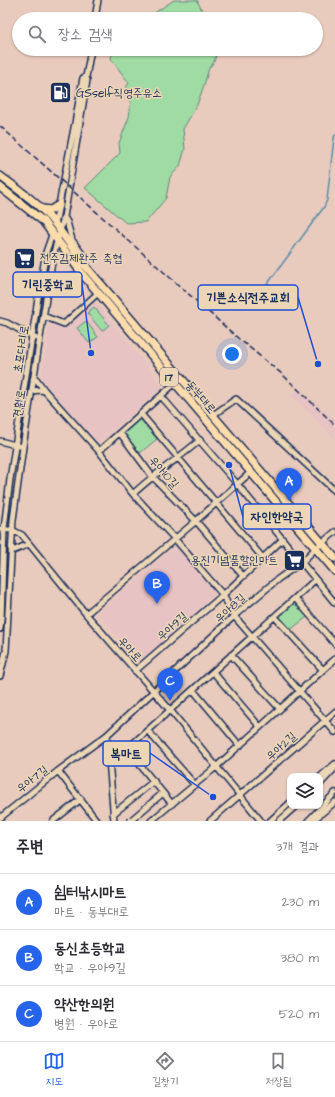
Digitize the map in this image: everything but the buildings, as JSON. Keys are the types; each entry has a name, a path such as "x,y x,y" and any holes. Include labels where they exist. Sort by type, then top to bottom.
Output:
{"main road":[{"name":"동부대로","path":"0,176 20,190 42,209 55,224 82,262 335,558"},
{"name":"동부대로","path":"0,187 43,221 98,293 335,571"},
{"path":"42,209 51,210 59,205"},
{"path":"48,286 70,278 84,276"}],"street":[{"path":"96,12 98,0"},
{"name":"초포다리로","path":"60,232 64,217 90,56"},
{"name":"초포다리로","path":"0,629 2,619 2,529 15,445 46,252 55,224 83,78 86,77"},
{"path":"64,217 72,240 85,258 82,262"},
{"name":"견훤로","path":"0,676 6,651 12,530 23,446 53,256 60,232"},
{"path":"43,316 64,324 98,293"},
{"path":"0,321 7,323 33,337 40,338"},
{"path":"99,451 182,378"},
{"path":"33,379 37,380 45,391 99,451 133,494 175,539 222,595 234,616 335,732"},
{"path":"32,392 41,390 45,391"},
{"path":"161,396 238,485 335,603"},
{"path":"213,414 236,398 335,491"},
{"name":"우아10길","path":"141,414 262,557"},
{"name":"우아10길","path":"120,433 152,476 196,521 243,576"},
{"path":"133,494 152,476 200,440"},
{"path":"0,441 23,446"},
{"path":"86,614 238,485 251,472"},
{"path":"2,529 12,530"},
{"name":"우아로","path":"12,530 22,535 86,614 170,710 262,821"},
{"name":"우아8길","path":"153,691 234,616 278,579 302,562 322,542 335,532"},
{"name":"우아9길","path":"135,671 282,540"},
{"path":"11,550 15,550 29,544"},
{"path":"109,765 315,580"},
{"path":"295,598 335,644"},
{"path":"274,617 323,670"},
{"path":"231,655 280,709"},
{"path":"151,821 240,746 335,659"},
{"path":"213,672 260,727"},
{"path":"192,690 240,746"},
{"name":"우아7길","path":"0,818 58,771 107,735 153,691"},
{"name":"우아2길","path":"210,821 335,712"},
{"path":"148,731 195,785"},
{"path":"107,735 114,821"},
{"path":"127,749 172,804"},
{"path":"323,774 335,764"},
{"path":"323,781 335,768"},
{"name":"우아7길","path":"58,771 97,821"},
{"path":"113,814 154,781"},
{"path":"130,821 163,793"},
{"path":"310,819 335,793"},
{"path":"53,821 81,799"},
{"path":"310,819 317,817 335,802"},
{"path":"270,821 287,806"},
{"path":"279,821 293,809"}],"shaded area":[{"path":"96,302 163,386 98,444 41,378 50,323 64,327"},
{"path":"299,390 335,419 335,439 292,396"},
{"path":"175,546 216,594 140,663 98,613"}],"green space":[{"path":"174,0 197,0 203,12 156,12"},
{"path":"112,56 216,56 214,62 209,68 197,105 183,129 185,149 180,166 170,177 166,198 146,222 126,223 85,188 120,153 119,143 129,117 131,103 124,91 129,83 111,59"},
{"path":"94,307 109,325 102,331 87,313"},
{"path":"86,321 98,337 89,343 77,328"},
{"path":"139,418 157,439 140,453 122,432"},
{"path":"294,603 307,617 289,631 278,617"}],"waterway":[{"path":"269,295 266,286 324,207 327,200 335,135"}],"railway":[{"path":"0,126 239,339 282,374 335,425"}],"place":[{"name":"GSself직영주유소","path":"61,93"},
{"name":"전주김제완주 축협","path":"24,258"},
{"name":"기린중학교","path":"91,353"},
{"name":"기쁜소식전주교회","path":"318,364"},
{"name":"자인한약국","path":"229,465"},
{"name":"쉼터낚시마트","path":"289,501"},
{"name":"용진기념품할인마트","path":"294,560"},
{"name":"동신초등학교","path":"157,604"},
{"name":"약산한의원","path":"170,701"},
{"name":"복마트","path":"213,797"}]}
